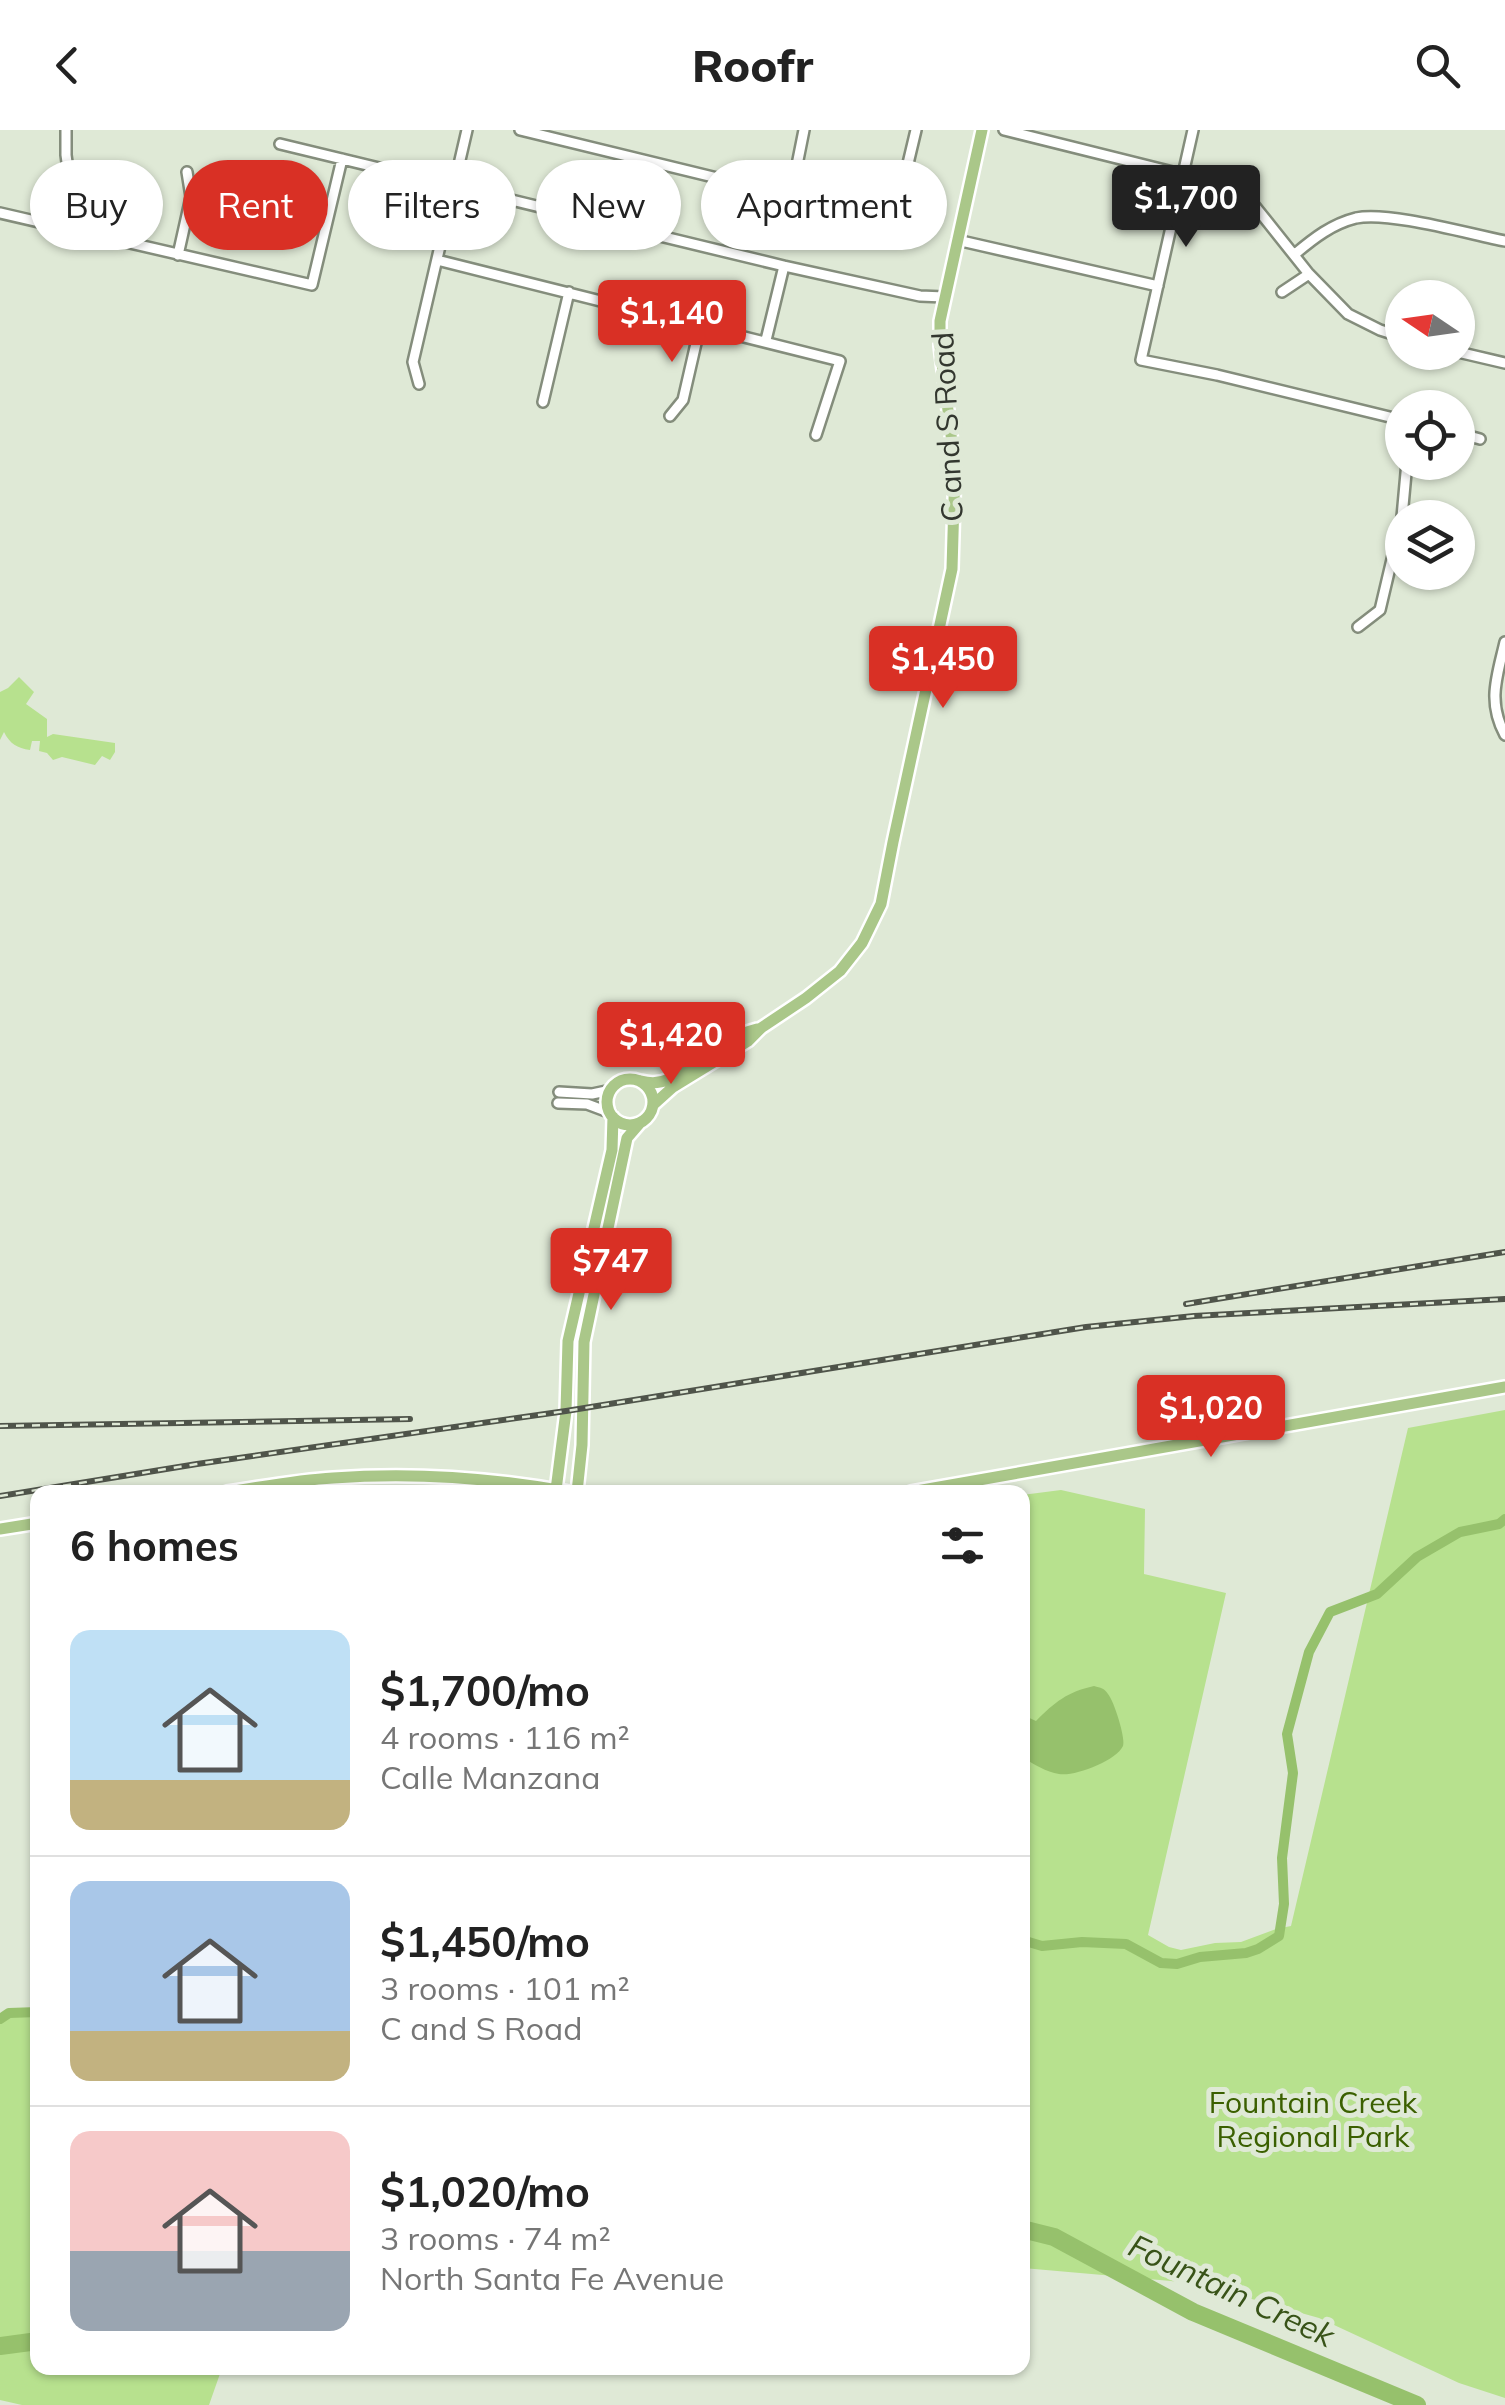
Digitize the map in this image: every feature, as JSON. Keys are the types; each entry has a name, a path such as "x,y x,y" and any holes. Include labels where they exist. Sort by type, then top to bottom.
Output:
{"main road":[{"name":"C and S Road","path":"654,1105 674,1087 748,1041 840,970 862,943 882,904 952,569 955,467 940,320 982,130"},
{"name":"C and S Road","path":"640,1080 670,1080 709,1049 761,1028"},
{"path":"557,1485 566,1411 568,1341 612,1150 612,1115 607,1102 618,1082 640,1080 651,1091 654,1105 627,1138 584,1342 582,1445 574,1485"},
{"path":"612,1115 626,1124 640,1123"},
{"path":"951,1485 1505,1387"},
{"path":"274,1485 359,1476 476,1479 520,1485"},
{"path":"0,1529 30,1523"}],"street":[{"path":"66,130 67,160"},
{"path":"460,160 467,130"},
{"path":"520,130 701,173"},
{"path":"798,160 804,130"},
{"path":"909,160 916,130"},
{"path":"1004,130 1221,184 1254,205 1348,314 1385,332"},
{"path":"1194,130 1141,360 1385,416"},
{"path":"280,144 348,160"},
{"path":"157,250 312,284 342,159"},
{"path":"516,200 784,266 917,295 944,297"},
{"path":"0,213 30,220"},
{"path":"1295,254 1325,230 1358,217 1388,217 1505,241"},
{"path":"178,255 183,233"},
{"path":"957,240 1158,286"},
{"path":"418,384 412,362 438,250"},
{"path":"436,260 840,360 816,435"},
{"path":"766,340 784,266"},
{"path":"1282,292 1310,274"},
{"path":"543,402 569,292"},
{"path":"670,416 683,400 700,326"},
{"path":"1475,356 1505,363"},
{"path":"1475,438 1480,439"},
{"path":"1358,627 1380,610 1402,517 1405,480"},
{"path":"1505,642 1494,690 1494,707 1505,735"},
{"path":"611,1090 559,1098 588,1104 612,1115"}],"green space":[{"path":"19,677 34,692 26,704 47,719 47,737 53,734 115,743 110,760 102,756 95,765 62,757 53,760 39,751 40,741 32,741 30,750 14,745 4,732 0,740 0,692"},
{"name":"Fountain Creek Regional Park","path":"1505,1410 1505,2398 1459,2383 1319,2318 1220,2290 1171,2281 1030,2269 1030,1494 1061,1490 1145,1509 1144,1574 1226,1593 1148,1935 1181,1950 1241,1942 1291,1926 1408,1428"},
{"path":"15,2008 30,2008 30,2375 220,2375 209,2405 22,2405 0,2400 0,2015"}],"shaded area":[{"path":"1094,1686 1107,1692 1121,1728 1123,1746 1094,1767 1066,1774 1049,1772 1030,1762 1030,1718 1036,1721 1076,1691"}],"waterway":[{"path":"1030,1942 1042,1946 1082,1942 1126,1944 1161,1963 1177,1964 1200,1957 1246,1953 1279,1936 1284,1904 1282,1858 1293,1773 1287,1734 1309,1652 1330,1612 1377,1594 1417,1557 1460,1532 1499,1524 1505,1519"},
{"path":"0,2019 9,2013 30,2012"},
{"name":"Fountain Creek","path":"1030,2231 1054,2237 1193,2312 1417,2405"},
{"name":"Fountain Creek","path":"0,2346 30,2342"}],"railway":[{"path":"1186,1304 1505,1252"},
{"path":"68,1485 566,1411 1086,1327 1194,1316 1505,1299"},
{"path":"0,1426 410,1419"},
{"path":"0,1496 30,1491"}]}
